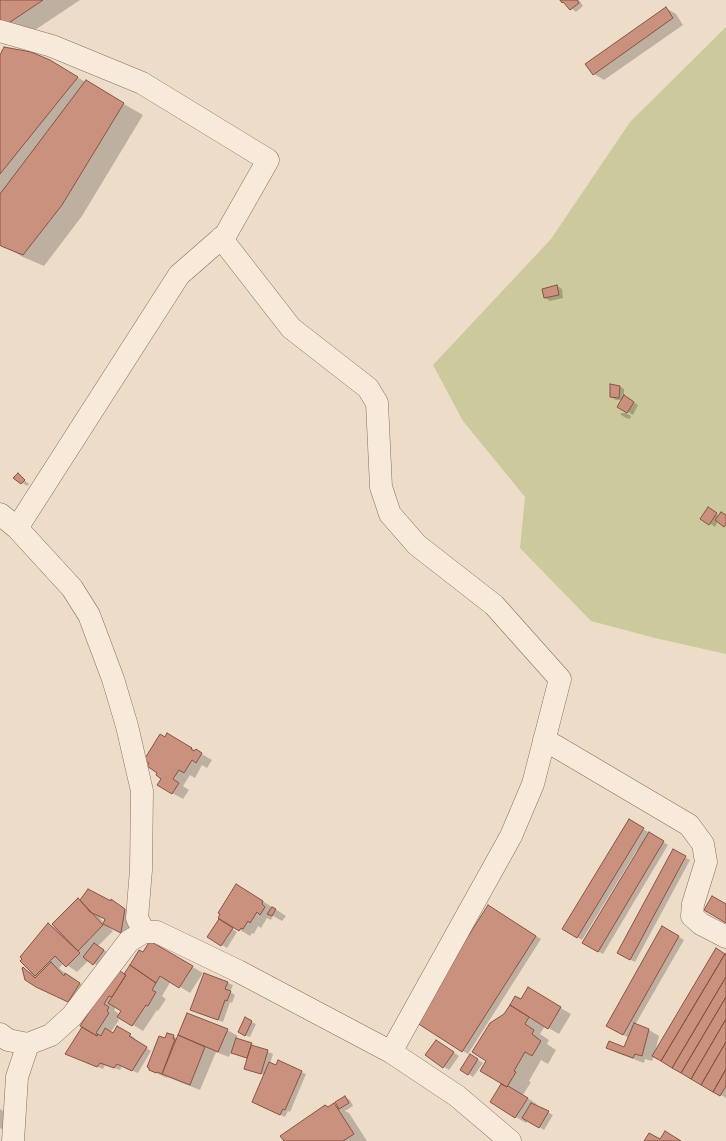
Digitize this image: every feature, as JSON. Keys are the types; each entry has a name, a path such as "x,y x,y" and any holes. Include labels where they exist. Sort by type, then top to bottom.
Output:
{"street":[{"path":"0,31 52,46 142,83 268,160 226,234 180,275 17,528"},
{"path":"221,238 291,328 368,388 377,403 381,487 390,514 417,545 494,605 560,679 533,784 511,836 391,1052"},
{"path":"0,514 17,528 72,588 89,615 113,679 127,726 142,791 141,870 137,918 144,932"},
{"path":"544,740 689,825 703,844 706,862 693,904 692,916 701,924 726,936"},
{"path":"0,1034 8,1040 28,1044 51,1035 72,1016 129,941 144,932 157,932 238,971 391,1052 457,1096 510,1141"},
{"path":"12,1141 17,1077 28,1044"}],"shaded area":[{"path":"726,27 726,654 655,638 591,621 520,548 525,497 463,421 433,365 551,239 630,122"}],"building":[{"path":"0,0 43,0 0,29"},
{"path":"560,0 577,0 579,3 570,10"},
{"path":"666,7 673,18 593,75 585,64"},
{"path":"4,47 31,52 50,60 78,77 0,174 0,55"},
{"path":"86,80 124,103 62,205 23,255 1,246 0,194"},
{"path":"557,285 559,295 544,298 542,289"},
{"path":"610,384 620,386 619,398 610,397"},
{"path":"624,395 634,402 627,413 617,407"},
{"path":"18,473 25,480 21,484 13,478"},
{"path":"708,507 717,513 709,525 700,519"},
{"path":"721,512 726,515 726,524 724,527 715,520"},
{"path":"167,733 192,748 191,749 194,751 196,749 202,753 196,763 192,760 184,773 179,770 173,779 179,783 172,794 157,785 161,779 156,775 157,773 147,766 149,763 144,760 160,734 165,737"},
{"path":"629,819 644,828 577,938 562,929"},
{"path":"649,832 664,841 598,952 582,943"},
{"path":"673,849 686,856 630,960 617,953"},
{"path":"236,884 263,901 262,904 265,907 260,915 257,912 250,923 248,921 243,929 241,928 239,931 218,918 220,914 218,913"},
{"path":"88,889 111,901 111,899 125,909 121,933 103,924 105,919 90,912 80,900"},
{"path":"712,896 726,904 726,923 704,910"},
{"path":"78,898 103,925 78,951 52,924"},
{"path":"488,905 536,936 462,1052 414,1021"},
{"path":"272,907 276,909 272,916 267,914"},
{"path":"219,919 233,928 221,946 207,937"},
{"path":"48,923 80,953 66,967 55,956 35,976 20,961 22,959 20,957"},
{"path":"662,926 679,936 623,1035 606,1026"},
{"path":"150,941 193,966 179,988 160,976 156,983 130,965 139,950 143,952"},
{"path":"94,943 104,950 93,965 83,957"},
{"path":"716,948 725,954 661,1061 652,1056"},
{"path":"725,954 726,977 672,1068 661,1061"},
{"path":"51,962 64,976 65,973 80,983 68,1002 36,987 25,980 23,967 35,978"},
{"path":"130,965 156,983 152,990 156,992 148,1006 146,1005 132,1026 117,1017 121,1011 108,1003 126,975 124,974"},
{"path":"117,969 126,975 112,997 109,996 104,1004 109,1007 107,1011 109,1013 96,1033 98,1034 97,1036 80,1026"},
{"path":"204,973 228,982 225,989 231,991 227,1001 225,1000 218,1020 190,1010"},
{"path":"726,977 726,997 681,1073 672,1068"},
{"path":"528,987 561,1007 548,1029 510,1005 515,996 521,999"},
{"path":"726,997 726,1019 691,1079 681,1073"},
{"path":"510,1005 529,1017 525,1024 534,1030 532,1034 541,1041 532,1056 525,1052 507,1087 480,1071 486,1061 472,1052 490,1023 504,1014"},
{"path":"187,1013 228,1029 218,1052 178,1035"},
{"path":"245,1017 252,1021 245,1036 238,1032"},
{"path":"726,1019 726,1042 701,1085 691,1079"},
{"path":"634,1023 649,1029 642,1056 635,1054 633,1058 606,1048 609,1041 624,1047"},
{"path":"117,1026 131,1034 129,1036 147,1047 132,1071 117,1064 114,1068 100,1063 97,1067 65,1054 82,1027 97,1036 98,1034 101,1036 105,1028 113,1033"},
{"path":"167,1033 174,1035 173,1039 175,1039 162,1074 156,1073 149,1070 147,1067 159,1036 165,1038"},
{"path":"178,1035 205,1047 190,1085 162,1074"},
{"path":"236,1038 252,1043 247,1058 231,1053"},
{"path":"436,1040 454,1052 443,1068 425,1055"},
{"path":"726,1042 726,1069 713,1092 701,1085"},
{"path":"251,1045 268,1050 261,1074 244,1069"},
{"path":"470,1054 478,1059 468,1075 460,1070"},
{"path":"278,1060 302,1071 285,1110 283,1109 280,1115 252,1102 269,1062 276,1065"},
{"path":"726,1069 726,1086 720,1096 713,1092"},
{"path":"501,1084 507,1087 508,1086 528,1098 515,1118 490,1102"},
{"path":"345,1096 349,1103 339,1109 335,1102"},
{"path":"334,1103 354,1134 343,1141 284,1141 280,1136 325,1105 328,1107"},
{"path":"531,1103 549,1111 539,1128 522,1118"},
{"path":"665,1131 681,1141 644,1141 649,1133 660,1139"}]}
